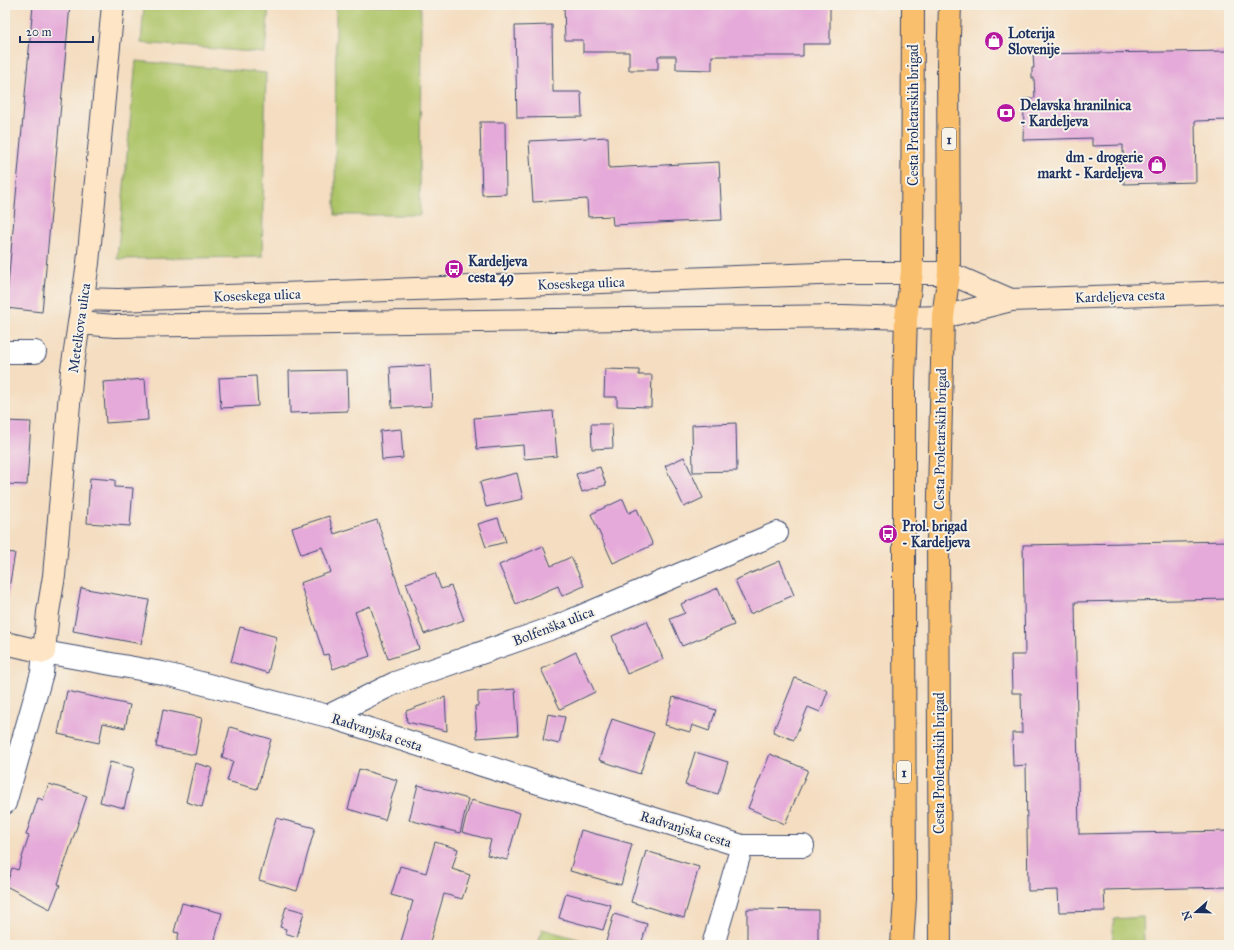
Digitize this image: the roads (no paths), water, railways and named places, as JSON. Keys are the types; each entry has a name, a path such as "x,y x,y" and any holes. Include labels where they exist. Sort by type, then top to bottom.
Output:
{"main road":[{"name":"Cesta Proletarskih brigad","path":"902,945 905,898 904,382 906,318 912,272 913,5"},
{"name":"Cesta Proletarskih brigad","path":"940,945 938,541 943,316 949,273 948,65 950,5"}],"street":[{"name":"Metelkova ulica","path":"44,652 48,612 54,576 72,370 88,263 113,5"},
{"name":"Koseskega ulica","path":"82,299 118,300 846,273 949,273"},
{"path":"949,273 1011,300"},
{"name":"Kardeljeva cesta","path":"1011,300 1229,292"},
{"name":"Koseskega ulica","path":"79,323 115,326 843,316 906,318 943,316 1011,300"},
{"path":"5,352 35,352"},
{"name":"Bolfenška ulica","path":"328,716 394,683 558,626 777,533"},
{"name":"Radvanjska cesta","path":"5,642 44,652 162,673 328,716 742,846 803,846"},
{"path":"5,803 42,674 44,652"},
{"name":"Radvanjska cesta","path":"714,945 742,846"}],"place":[{"name":"Loterija Slovenije","path":"994,41"},
{"name":"Delavska hranilnica - Kardeljeva","path":"1006,113"},
{"name":"dm - drogerie markt - Kardeljeva","path":"1157,165"},
{"name":"Kardeljeva cesta 49","path":"454,269"},
{"name":"Prol. brigad - Kardeljeva","path":"888,534"}]}
